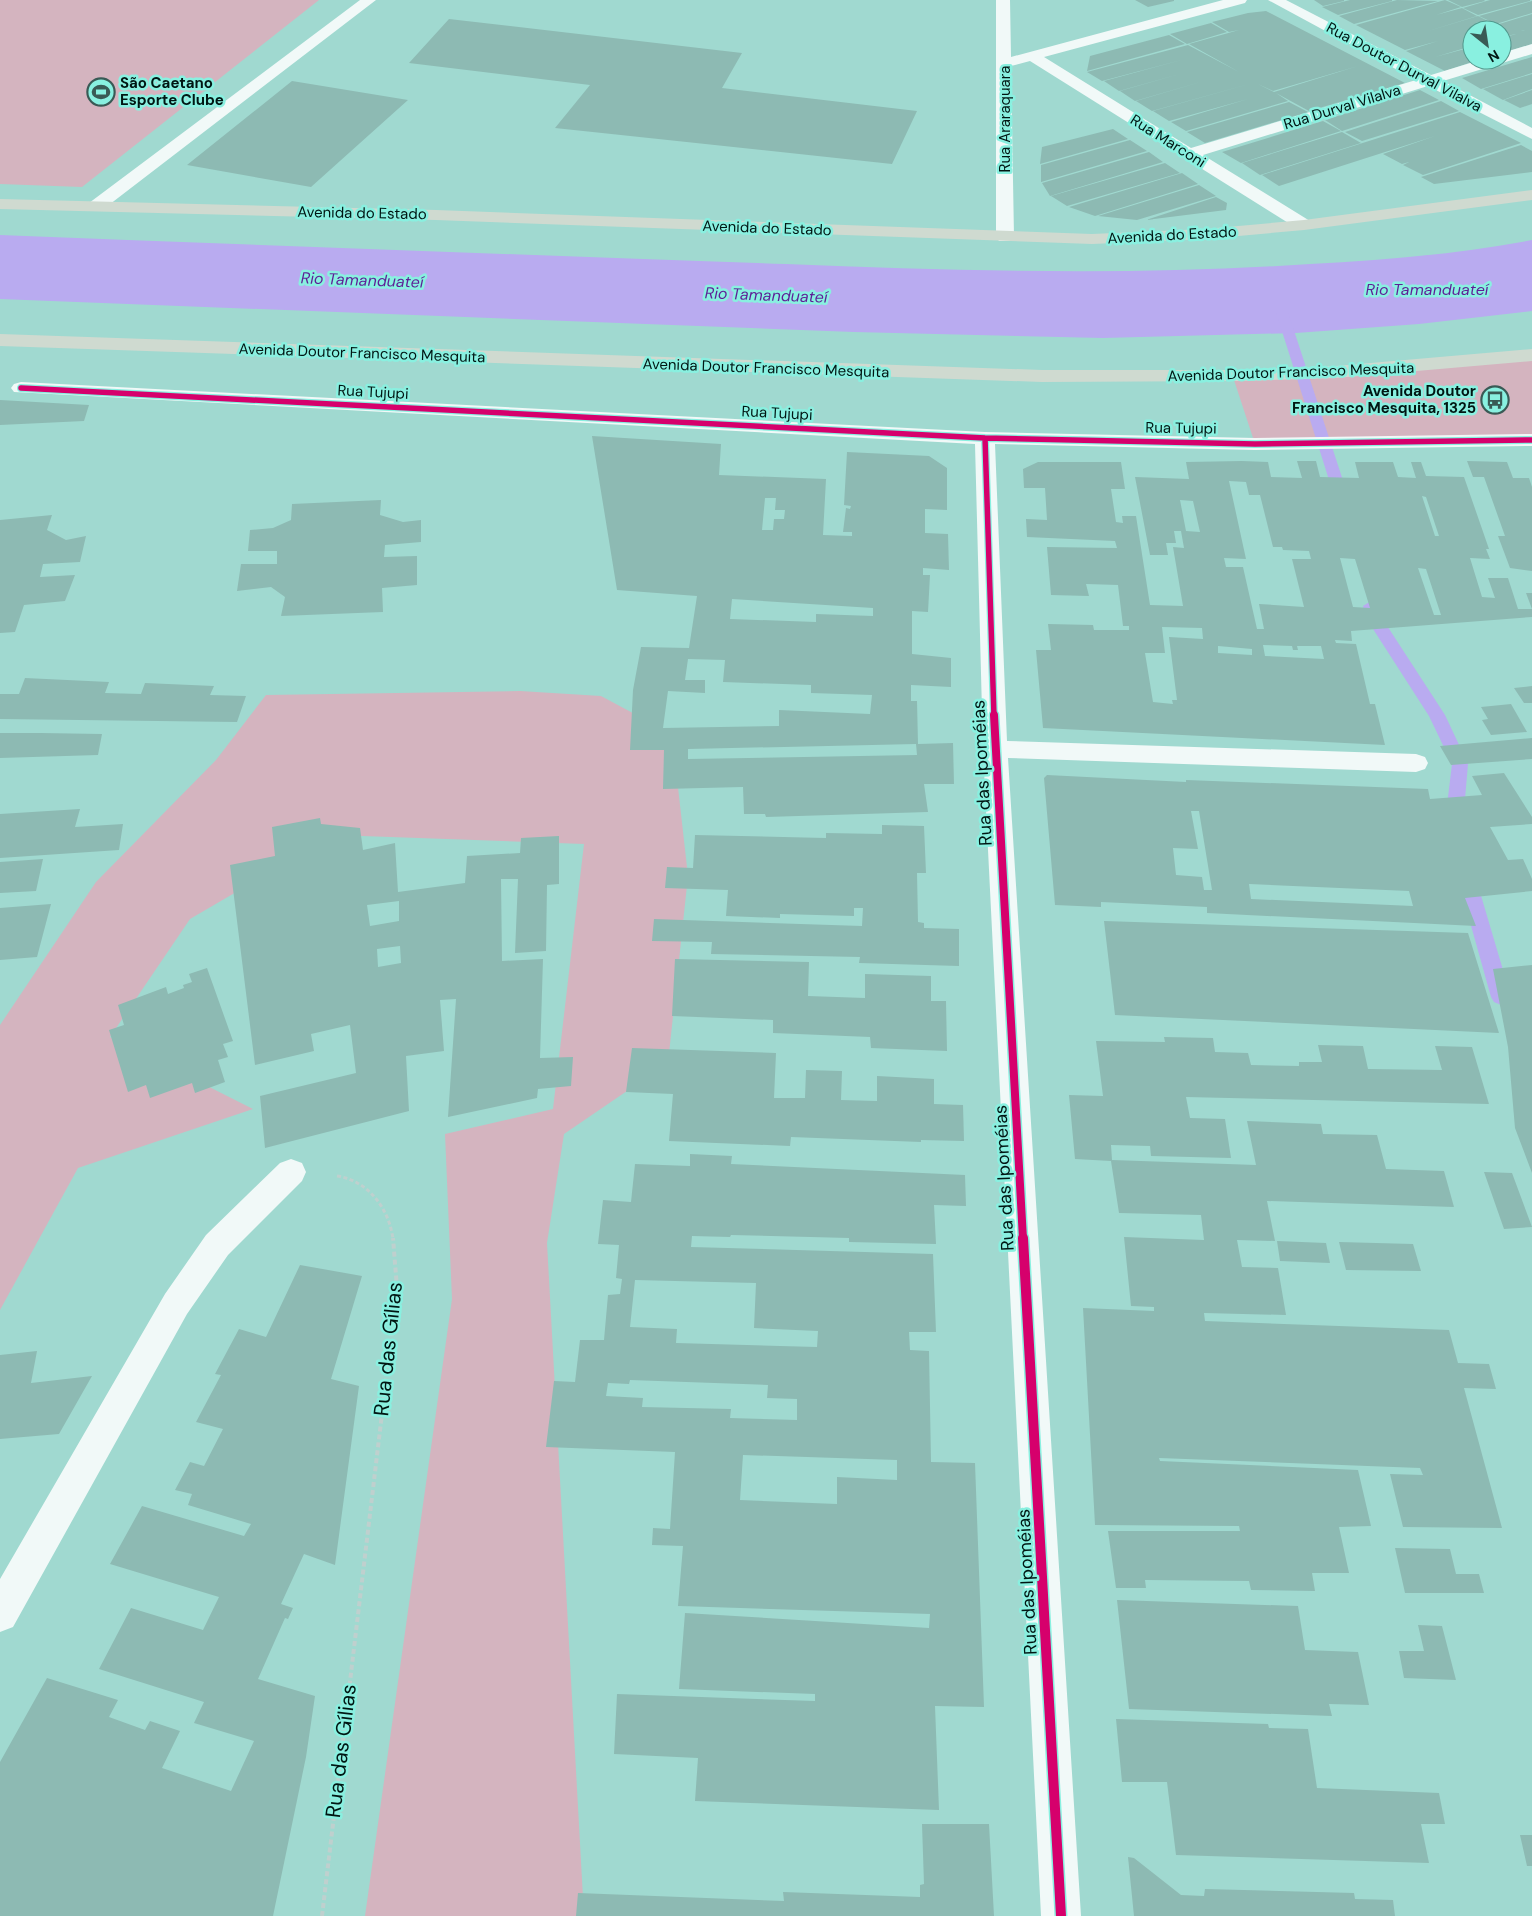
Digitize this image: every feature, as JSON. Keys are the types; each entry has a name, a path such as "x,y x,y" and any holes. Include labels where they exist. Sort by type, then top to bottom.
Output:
{"highway":[{"name":"Avenida do Estado","path":"0,204 436,215 1005,237 1148,238 1304,225 1532,195"},
{"name":"Avenida Doutor Francisco Mesquita","path":"0,340 1016,377 1233,377 1454,365 1532,355"}],"street":[{"path":"95,207 369,0"},
{"name":"Rua Araraquara","path":"1003,0 1005,237"},
{"path":"1005,63 1240,0"},
{"name":"Rua Doutor Durval Vilalva","path":"1275,0 1532,134"},
{"path":"1512,55 1532,49"},
{"name":"Rua Marconi","path":"1032,56 1304,225"},
{"name":"Rua Durval Vilalva","path":"1188,154 1462,70"},
{"name":"Rua Tujupi","path":"21,388 985,438 1255,444 1532,440"},
{"name":"Rua das Ipoméias","path":"985,438 994,749 1061,1916"},
{"path":"994,749 1416,763"},
{"path":"0,1614 176,1304 216,1245 291,1172"}],"shaded area":[{"name":"São Caetano Esporte Clube","path":"0,0 319,0 82,187 0,184"},
{"path":"1532,355 1532,440 1255,444 1233,377"},
{"path":"520,691 601,696 672,734 688,876 668,1063 564,1134 547,1243 584,1916 365,1916 452,1299 445,1134 553,1109 584,844 334,835 190,919 110,1037 253,1109 78,1168 0,1310 0,1025 96,882 216,760 266,695"}],"water":[{"name":"Rio Tamanduateí","path":"0,235 851,267 1048,271 1244,268 1338,262 1449,253 1532,240 1532,311 1419,324 1296,333 1103,338 854,332 0,299"}],"building":[{"path":"1135,0 1174,0 1174,1 1148,7"},
{"path":"1314,0 1344,0 1344,1 1323,6"},
{"path":"1350,0 1392,1 1338,15 1322,7"},
{"path":"1397,0 1438,1 1354,24 1339,16"},
{"path":"1445,0 1461,7 1436,15 1462,8 1477,16 1425,32 1462,21 1462,49 1435,57 1462,50 1462,65 1445,71 1406,51 1438,41 1405,50 1356,25"},
{"path":"1448,0 1484,0 1485,1 1462,7"},
{"path":"1490,0 1530,1 1478,15 1463,8"},
{"path":"1532,1 1532,13 1509,20 1488,20 1479,16"},
{"path":"1266,11 1405,83 1309,111 1276,93 1288,101 1186,131 1171,122 1248,99 1169,121 1153,111 1256,82 1152,111 1136,101 1204,81 1135,101 1120,91 1183,73 1119,91 1104,81 1185,59 1102,81 1087,72 1188,45 1239,72 1189,44 1239,30 1229,32 1212,22 1248,13","holes":["1358,66 1274,92 1258,84 1273,91"]},
{"path":"1532,14 1532,44 1512,50 1512,35 1516,34 1512,35 1512,20"},
{"path":"1478,16 1486,20 1465,20"},
{"path":"449,19 742,53 722,88 917,111 892,164 555,128 590,85 409,63"},
{"path":"1211,23 1227,32 1187,44 1170,34"},
{"path":"1169,35 1185,44 1087,71 1090,56"},
{"path":"1532,57 1532,73 1481,89 1462,78 1489,70 1512,70 1512,63"},
{"path":"1532,74 1532,89 1503,100 1483,89"},
{"path":"292,81 408,100 311,187 187,165"},
{"path":"1420,90 1439,100 1342,131 1325,120"},
{"path":"1532,90 1532,104 1520,108 1504,100"},
{"path":"1441,101 1459,111 1362,141 1345,132"},
{"path":"1289,102 1308,112 1205,143 1187,132"},
{"path":"1460,112 1521,143 1423,175 1403,165 1409,162 1402,164 1383,154 1435,136 1279,186 1262,175"},
{"path":"1323,121 1341,131 1241,163 1222,152"},
{"path":"1113,129 1128,139 1040,164 1042,147"},
{"path":"1342,132 1361,143 1260,175 1242,163"},
{"path":"1130,140 1147,151 1041,182 1041,165"},
{"path":"1521,145 1532,151 1532,172 1434,184 1421,177"},
{"path":"1149,152 1163,162 1050,196 1042,183"},
{"path":"1165,163 1180,173 1067,206 1051,196"},
{"path":"1182,173 1198,184 1095,216 1069,207"},
{"path":"1199,185 1216,196 1137,220 1098,216"},
{"path":"1216,197 1227,203 1226,210 1146,220"},
{"path":"0,400 89,405 84,421 0,425"},
{"path":"592,436 721,444 719,475 826,479 823,535 852,536 852,532 843,532 846,508 850,509 851,506 844,505 847,452 929,456 947,468 947,510 925,509 925,533 948,534 949,570 923,568 923,575 930,575 928,612 912,611 912,654 951,658 951,687 911,685 911,701 917,701 918,744 953,743 954,784 924,784 928,812 766,817 765,814 744,814 743,787 663,789 664,750 630,750 633,690 641,647 689,648 697,596 617,590","holes":["765,498 776,498 775,510 785,510 784,519 774,519 773,530 762,530","732,599 873,608 873,616 816,614 816,622 730,619","688,659 725,660 723,682 811,685 811,693 872,695 870,714 779,710 779,726 663,728 668,691 705,693 705,680 685,680","916,744 917,755 688,759 688,749"]},
{"path":"1297,461 1316,461 1320,477 1359,478 1355,462 1393,462 1398,477 1416,478 1411,462 1421,462 1426,476 1464,477 1489,549 1486,549 1490,559 1470,558 1482,597 1495,598 1488,578 1508,578 1518,609 1532,609 1532,617 1351,631 1352,641 1335,640 1336,643 1356,644 1370,704 1375,704 1385,745 1043,728 1036,650 1051,650 1048,624 1093,625 1094,630 1129,630 1129,626 1123,626 1118,585 1086,584 1089,596 1051,595 1047,547 1117,548 1115,541 1027,537 1026,519 1047,520 1045,488 1024,488 1023,469 1038,462 1121,462 1125,489 1111,489 1116,522 1123,523 1122,516 1136,516 1150,605 1183,606 1173,547 1184,548 1181,531 1174,531 1176,543 1166,543 1168,555 1150,555 1135,477 1189,479 1186,462 1268,462 1271,477 1302,478","holes":["1229,481 1246,482 1249,495 1260,495 1273,547 1282,547 1283,550 1309,551 1311,559 1292,559 1304,607 1259,604 1264,629 1257,629 1243,567 1226,567 1224,558 1246,559","1422,496 1426,497 1439,536 1435,536","1180,500 1193,501 1200,532 1186,531","1340,558 1355,559 1370,608 1353,607","1418,568 1426,569 1441,615 1434,615","1162,627 1202,628 1203,639 1169,637 1177,700 1172,700 1173,704 1153,702 1145,653 1165,653","1263,645 1292,646 1293,650 1298,650 1297,646 1321,646 1324,659 1265,656","1218,646 1252,649 1252,655 1218,653"]},
{"path":"1467,461 1507,462 1513,478 1529,478 1532,487 1532,571 1510,568 1498,536 1505,536 1484,477 1473,477"},
{"path":"381,500 380,515 403,522 421,520 421,542 385,545 384,557 417,556 417,585 382,588 383,612 281,616 285,597 271,587 237,591 241,564 277,564 277,551 248,551 250,530 273,528 291,520 292,504"},
{"path":"52,515 47,530 66,540 86,536 80,562 43,564 40,577 75,575 65,601 24,605 15,632 0,633 0,520"},
{"path":"1526,593 1532,593 1532,609"},
{"path":"25,678 109,682 105,693 141,694 145,683 214,686 210,695 246,696 237,722 0,719 0,694 19,694"},
{"path":"1532,686 1532,703 1524,703 1514,688"},
{"path":"1511,704 1527,732 1491,735 1482,720 1488,719 1481,707"},
{"path":"0,733 102,734 98,755 0,758"},
{"path":"1532,738 1532,759 1451,765 1440,746"},
{"path":"1504,773 1532,817 1532,824 1490,827 1508,860 1523,859 1532,879 1532,891 1465,898 1476,926 1207,913 1207,907 1101,902 1101,907 1055,905 1044,778 1047,775 1186,782 1186,780 1428,789 1430,799 1482,795 1472,776","holes":["1191,811 1199,811 1212,890 1204,890 1202,877 1176,875 1173,848 1198,849","1249,884 1409,891 1413,906 1251,899"]},
{"path":"80,809 75,827 123,824 119,850 0,858 0,814"},
{"path":"320,818 321,824 360,828 363,850 395,843 398,892 465,883 467,856 520,853 521,838 559,836 559,884 547,885 546,951 515,953 518,879 501,879 502,961 543,959 540,1058 573,1057 571,1086 538,1089 537,1098 448,1117 456,999 440,1000 444,1051 406,1056 409,1111 265,1148 260,1096 356,1073 350,1025 311,1034 314,1051 255,1065 230,865 275,856 272,827","holes":["399,901 399,921 370,926 367,905","400,946 401,963 378,967 377,949"]},
{"path":"882,825 924,826 926,873 917,873 918,922 924,923 924,928 959,929 959,966 859,963 860,957 711,954 712,942 652,941 654,919 862,926 863,908 854,908 854,916 780,914 780,918 726,916 728,890 665,888 667,867 693,868 695,835 826,838 826,833 882,834"},
{"path":"43,859 36,891 0,893 0,862"},
{"path":"51,904 37,957 0,960 0,908"},
{"path":"1104,921 1468,933 1499,1033 1115,1015"},
{"path":"675,959 809,962 808,996 865,998 865,974 931,976 931,1001 946,1001 947,1051 871,1048 870,1037 773,1033 773,1020 672,1016"},
{"path":"1532,965 1532,1173 1515,1128 1508,1047 1493,969"},
{"path":"207,968 233,1041 223,1044 228,1057 218,1060 225,1082 195,1093 192,1083 150,1098 146,1085 128,1092 109,1030 124,1025 118,1005 166,987 168,994 184,988 183,985 192,982 189,974"},
{"path":"1164,1037 1213,1038 1215,1052 1248,1053 1251,1065 1299,1066 1299,1062 1322,1062 1318,1045 1363,1046 1368,1069 1442,1070 1435,1046 1472,1047 1489,1104 1186,1097 1190,1118 1225,1119 1231,1158 1151,1156 1150,1146 1111,1145 1112,1160 1256,1165 1247,1121 1321,1124 1323,1134 1377,1135 1386,1169 1444,1171 1454,1207 1267,1201 1275,1241 1237,1240 1242,1267 1278,1268 1286,1315 1204,1313 1205,1321 1449,1330 1458,1363 1489,1364 1496,1389 1464,1388 1502,1528 1403,1527 1390,1474 1423,1475 1420,1468 1159,1458 1160,1461 1358,1470 1371,1526 1339,1527 1349,1573 1312,1573 1315,1591 1251,1590 1249,1581 1145,1580 1146,1588 1116,1588 1108,1531 1240,1531 1239,1526 1095,1525 1083,1308 1154,1311 1154,1307 1131,1306 1124,1237 1204,1240 1201,1215 1119,1213 1111,1161 1075,1159 1069,1095 1103,1096 1096,1041 1165,1042"},
{"path":"632,1048 776,1053 774,1098 805,1098 806,1070 842,1071 841,1100 877,1101 877,1076 934,1079 934,1104 963,1105 964,1141 921,1140 921,1142 791,1137 790,1146 669,1141 673,1094 626,1092"},
{"path":"690,1154 732,1156 731,1164 965,1175 966,1206 934,1205 936,1244 849,1242 849,1238 731,1235 730,1237 692,1236 691,1247 933,1254 936,1332 909,1332 910,1350 929,1351 931,1462 975,1463 984,1707 935,1706 939,1810 695,1801 698,1758 614,1754 617,1694 815,1701 815,1694 679,1689 685,1613 929,1628 930,1614 678,1606 683,1546 652,1545 653,1528 670,1529 675,1452 546,1447 554,1381 575,1382 580,1340 604,1340 608,1295 620,1294 622,1279 616,1278 619,1245 598,1244 603,1200 631,1202 635,1164 690,1166","holes":["635,1280 756,1283 754,1328 818,1331 817,1347 676,1343 677,1329 630,1327","630,1380 768,1385 767,1398 797,1399 797,1420 730,1418 731,1409 642,1407 643,1398 606,1396 608,1383 629,1384","743,1455 897,1460 897,1480 837,1477 837,1504 740,1500"]},
{"path":"1484,1172 1512,1173 1532,1227 1504,1229"},
{"path":"1277,1241 1326,1243 1330,1263 1280,1261"},
{"path":"1339,1242 1413,1244 1421,1271 1346,1270"},
{"path":"300,1265 362,1276 331,1379 359,1386 335,1565 304,1554 281,1604 293,1608 288,1619 285,1618 258,1679 315,1696 306,1757 273,1916 0,1916 0,1762 47,1678 118,1700 109,1717 145,1730 150,1721 180,1731 162,1768 231,1791 254,1741 194,1723 204,1702 99,1669 131,1608 203,1630 219,1597 110,1564 142,1506 244,1536 251,1524 188,1505 192,1494 175,1490 190,1462 204,1466 223,1429 196,1422 221,1375 215,1374 239,1329 266,1337"},
{"path":"37,1351 31,1383 92,1376 59,1434 0,1439 0,1355"},
{"path":"1395,1548 1450,1549 1456,1574 1479,1574 1484,1593 1405,1593"},
{"path":"1117,1600 1298,1606 1305,1650 1358,1652 1369,1705 1329,1704 1332,1716 1129,1709"},
{"path":"1418,1625 1442,1626 1456,1680 1404,1678 1399,1651 1424,1651"},
{"path":"1116,1719 1268,1724 1269,1728 1308,1729 1317,1788 1439,1793 1445,1824 1421,1824 1429,1863 1176,1855 1167,1782 1122,1782"},
{"path":"922,1824 989,1824 994,1916 576,1916 578,1893 784,1901 783,1892 920,1897 920,1885 924,1884"},
{"path":"1520,1835 1532,1835 1532,1866 1527,1866"},
{"path":"1128,1857 1134,1858 1181,1895 1204,1896 1205,1889 1354,1893 1355,1899 1393,1900 1395,1916 1134,1916"}],"waterway":[{"path":"1281,309 1343,502"},
{"path":"1371,606 1374,618 1437,715 1460,764 1454,822"},
{"path":"1465,872 1501,997"}],"cycle path":[{"path":"21,388 985,438 1255,444 1532,440"},
{"path":"985,438 995,749 1061,1916"}],"place":[{"name":"São Caetano Esporte Clube","path":"101,92"},
{"name":"Avenida Doutor Francisco Mesquita, 1325","path":"1495,400"}]}
